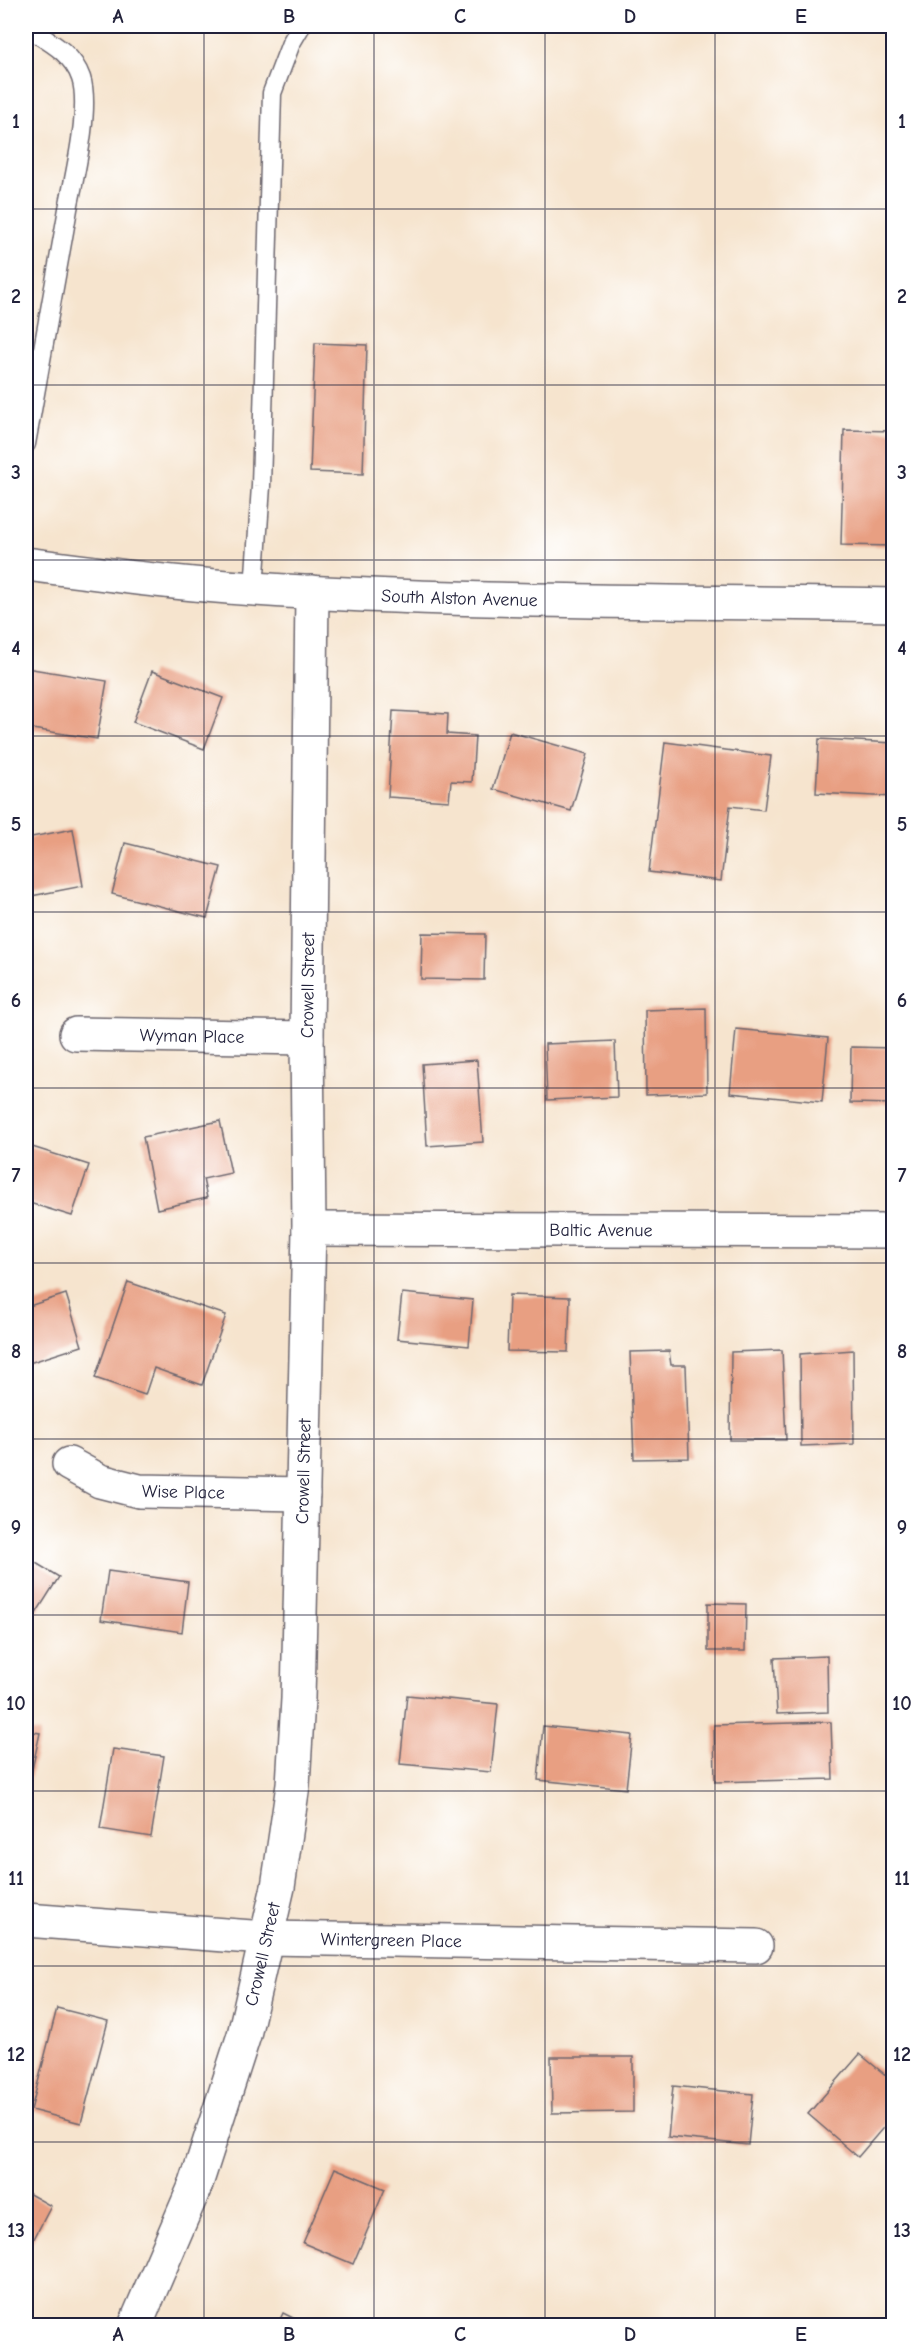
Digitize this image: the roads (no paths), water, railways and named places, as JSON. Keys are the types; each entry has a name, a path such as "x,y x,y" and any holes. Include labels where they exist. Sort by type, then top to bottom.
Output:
{"street":[{"name":"South Alston Avenue","path":"26,564 128,578 312,592 397,596 894,605"},
{"name":"Crowell Street","path":"135,2325 196,2184 244,2035 278,1887 293,1785 298,1699 309,1229 307,1038 312,592"},
{"name":"Wyman Place","path":"76,1034 307,1038"},
{"name":"Baltic Avenue","path":"309,1229 894,1231"},
{"name":"Wise Place","path":"69,1464 100,1481 139,1491 303,1494"},
{"name":"Wintergreen Place","path":"26,1920 265,1938 756,1946"}],"lane":[{"path":"254,589 261,486 272,93 291,43 301,26"},
{"path":"26,27 56,45 74,61 82,80 84,110 77,161 26,444"}]}
